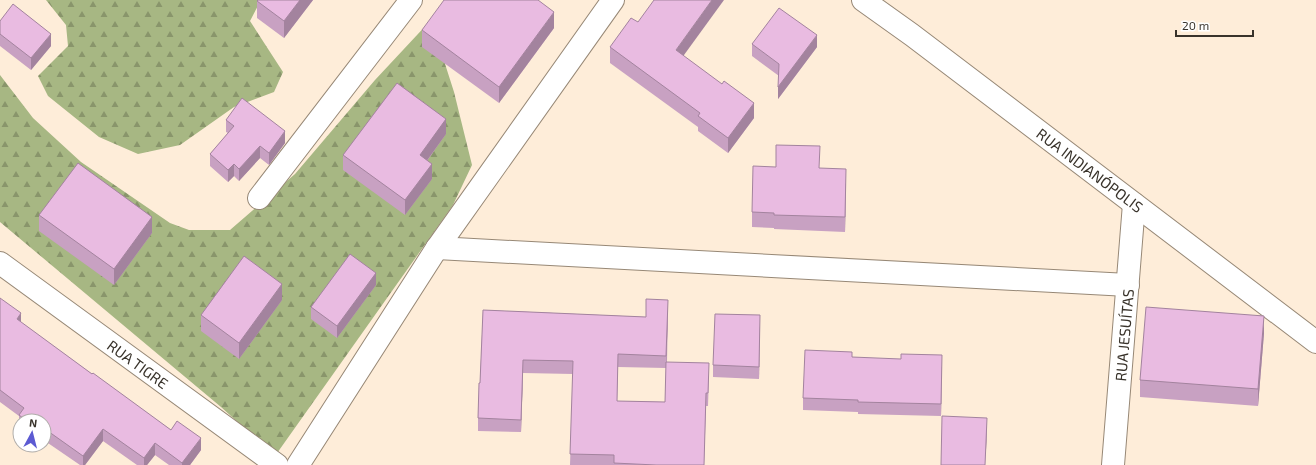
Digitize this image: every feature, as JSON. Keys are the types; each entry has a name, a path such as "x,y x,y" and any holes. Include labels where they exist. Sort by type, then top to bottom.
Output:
{"street":[{"path":"259,198 411,0"},
{"path":"298,465 437,248 614,0"},
{"name":"RUA INDIANÓPOLIS","path":"863,0 918,40 1316,342"},
{"name":"RUA JESUÍTAS","path":"1112,465 1134,204"},
{"path":"437,248 1128,285"},
{"name":"RUA TIGRE","path":"0,263 277,465"}],"green space":[{"path":"46,0 261,0 250,21 283,72 274,92 234,107 180,145 138,154 99,137 48,96 38,76 68,46 66,25"},
{"path":"431,20 454,92 472,165 453,205 275,456 221,407 0,222 0,75 33,118 81,162 170,223 189,230 230,230 295,174 375,80"}],"building":[{"path":"300,0 284,21 257,1"},
{"path":"444,0 538,0 554,12 499,87 422,30"},
{"path":"654,0 712,0 676,50 722,84 724,81 754,103 728,138 698,116 700,113 610,47 631,18 638,22"},
{"path":"13,4 51,34 31,58 0,34 0,21"},
{"path":"779,8 817,35 778,87 779,64 752,44"},
{"path":"397,83 446,119 420,155 432,164 405,200 343,155"},
{"path":"242,98 285,131 269,153 260,146 239,169 234,164 228,170 210,154 234,126 226,120"},
{"path":"776,145 820,146 819,168 846,169 845,217 774,215 774,213 752,212 753,166 776,167"},
{"path":"78,163 152,217 114,269 39,215"},
{"path":"350,254 376,273 337,326 311,307"},
{"path":"244,256 282,284 239,343 201,315"},
{"path":"0,298 21,313 17,319 171,430 177,421 201,438 182,463 155,443 144,458 103,429 83,456 52,434 52,413 20,413 24,408 0,390"},
{"path":"646,299 668,300 666,356 618,354 617,401 665,402 666,362 709,363 708,393 706,393 704,465 614,463 614,455 570,454 573,361 523,360 521,420 478,418 483,310 646,317"},
{"path":"1146,307 1264,316 1258,389 1140,380"},
{"path":"715,314 760,315 759,367 713,365"},
{"path":"805,350 852,352 852,357 901,359 901,354 942,355 941,404 858,402 858,400 803,398"},
{"path":"942,416 987,418 985,465 941,465"}]}
